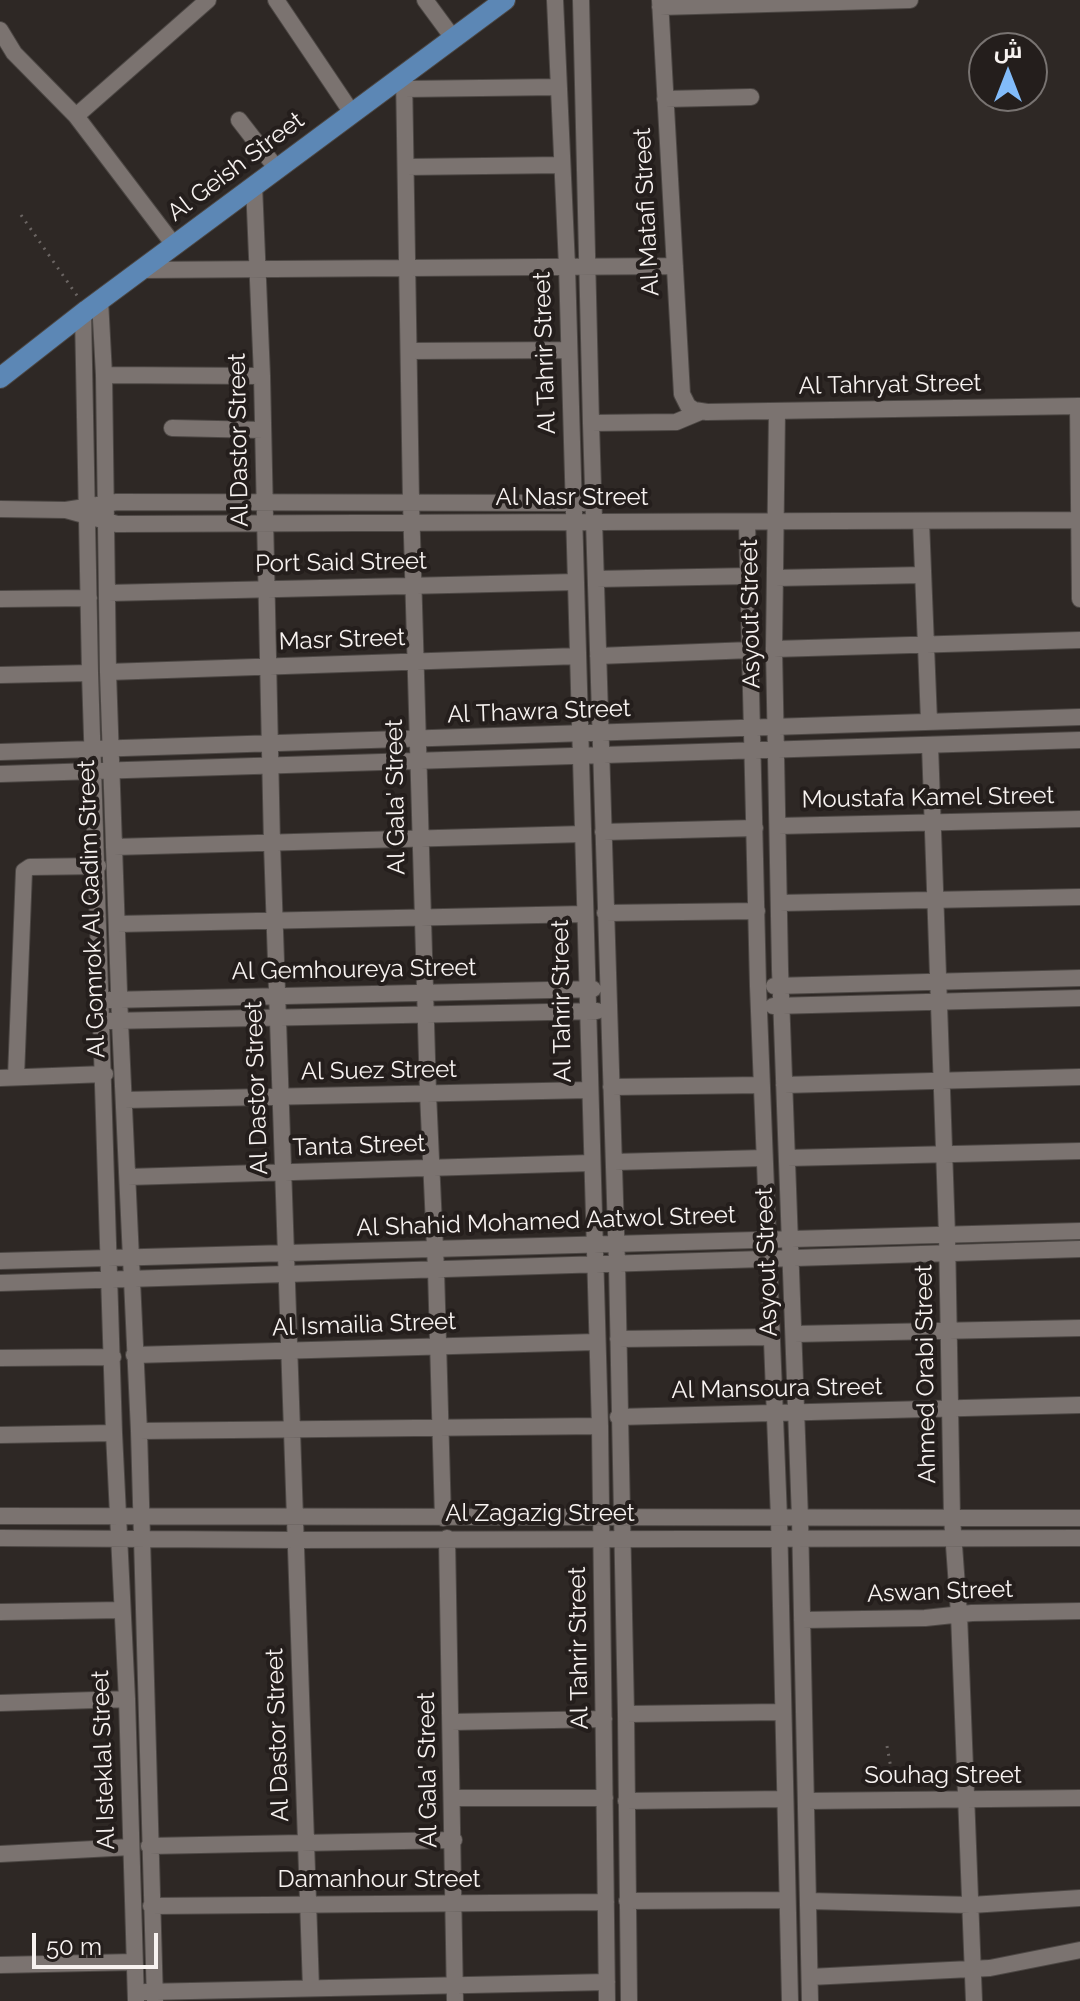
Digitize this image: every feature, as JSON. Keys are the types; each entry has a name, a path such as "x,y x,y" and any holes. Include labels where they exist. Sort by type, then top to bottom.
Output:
{"main road":[{"name":"Al Geish Street","path":"0,378 90,307 352,113 404,82 453,38 505,0"}],"street":[{"path":"76,116 208,0"},
{"path":"276,0 352,113"},
{"path":"425,0 453,38"},
{"name":"Al Tahrir Street","path":"555,0 567,266 595,1342 600,1426 607,2001"},
{"name":"Al Tahrir Street","path":"581,0 586,266 617,1244 629,2001"},
{"path":"660,3 910,0"},
{"name":"Al Matafi Street","path":"660,3 682,394 688,406 700,412"},
{"path":"0,30 14,53 76,116 174,245"},
{"path":"404,82 558,87"},
{"name":"Al Gala' Street","path":"404,82 411,502 443,1518"},
{"path":"665,99 751,97"},
{"path":"239,120 277,169"},
{"path":"406,167 562,165"},
{"name":"Al Dastor Street","path":"254,185 262,376 269,765 311,1988"},
{"path":"141,270 675,266"},
{"name":"Al Gomrok Al Qadim Street","path":"90,307 104,375 111,749 103,770 98,866 111,1000"},
{"name":"Al Gomrok Al Qadim Street","path":"90,307 87,511 93,749 103,770 114,847 117,924 105,1074 117,1517"},
{"path":"409,351 569,350"},
{"path":"104,375 262,376"},
{"path":"1079,406 1080,599"},
{"name":"Al Tahryat Street","path":"591,423 667,423 685,420 700,412 1079,406"},
{"name":"Asyout Street","path":"777,411 774,649 779,903 801,1537 810,2001"},
{"path":"172,428 263,430"},
{"name":"Al Nasr Street","path":"87,511 105,503 593,503"},
{"name":"Al Nasr Street","path":"0,509 87,511 117,524 1079,520"},
{"path":"921,521 929,721"},
{"name":"Asyout Street","path":"747,522 758,986 779,1518 781,1712 790,2001"},
{"path":"775,578 923,575"},
{"path":"596,579 749,576"},
{"name":"Port Said Street","path":"108,593 576,582"},
{"path":"0,599 89,598"},
{"path":"774,649 1080,640"},
{"path":"598,656 751,650"},
{"name":"Masr Street","path":"108,672 578,656"},
{"path":"0,675 90,673"},
{"name":"Al Thawra Street","path":"0,752 1080,717"},
{"name":"Al Thawra Street","path":"0,774 1080,740"},
{"name":"Ahmed Orabi Street","path":"930,745 948,1253 952,1518 959,1614 974,2001"},
{"name":"Moustafa Kamel Street","path":"778,826 1080,819"},
{"path":"603,832 755,828"},
{"path":"114,847 583,834"},
{"path":"98,866 30,867 24,871 8,1077 105,1074"},
{"path":"779,903 1080,897"},
{"path":"605,913 757,911"},
{"path":"117,924 584,914"},
{"path":"758,986 1080,978"},
{"name":"Al Gemhoureya Street","path":"111,1000 607,988"},
{"path":"759,1006 1080,998"},
{"name":"Al Gemhoureya Street","path":"111,1021 608,1010"},
{"name":"Al Gomrok Al Qadim Street","path":"111,1021 124,1100 140,1517"},
{"path":"784,1085 1080,1077"},
{"path":"611,1087 762,1085"},
{"name":"Al Suez Street","path":"124,1100 589,1090"},
{"path":"787,1158 1080,1151"},
{"path":"614,1162 764,1158"},
{"name":"Tanta Street","path":"128,1177 591,1163"},
{"name":"Al Shahid Mohamed Aatwol Street","path":"0,1261 1080,1231"},
{"name":"Al Shahid Mohamed Aatwol Street","path":"0,1283 1080,1249"},
{"path":"794,1334 1080,1328"},
{"path":"618,1339 771,1337"},
{"name":"Al Ismailia Street","path":"134,1355 595,1342"},
{"path":"0,1358 113,1357"},
{"name":"Al Mansoura Street","path":"618,1417 1080,1405"},
{"path":"139,1431 600,1426"},
{"path":"0,1435 114,1433"},
{"name":"Al Zagazig Street","path":"0,1516 1080,1518"},
{"name":"Al Isteklal Street","path":"117,1517 127,1699 136,1997"},
{"name":"Al Isteklal Street","path":"140,1517 155,1997"},
{"name":"Al Zagazig Street","path":"0,1538 1080,1538"},
{"name":"Al Gala' Street","path":"447,1538 455,1993"},
{"path":"0,1612 122,1610"},
{"name":"Aswan Street","path":"802,1620 1080,1611"},
{"path":"0,1703 127,1699"},
{"path":"626,1714 781,1712"},
{"path":"451,1722 604,1719"},
{"path":"453,1798 605,1798"},
{"name":"Souhag Street","path":"807,1801 1080,1798"},
{"path":"626,1801 785,1799"},
{"path":"149,1846 454,1840"},
{"path":"0,1854 131,1847"},
{"path":"627,1901 971,1905 1080,1898"},
{"name":"Damanhour Street","path":"151,1906 606,1902"},
{"path":"606,1922 627,1921"},
{"path":"810,1977 973,1970 1080,1950"},
{"path":"0,1965 134,1962"},
{"path":"136,1997 311,1988 455,1993 607,1982"}],"path":[{"path":"21,215 90,307"},
{"path":"887,1746 894,1775 894,1800"}]}
